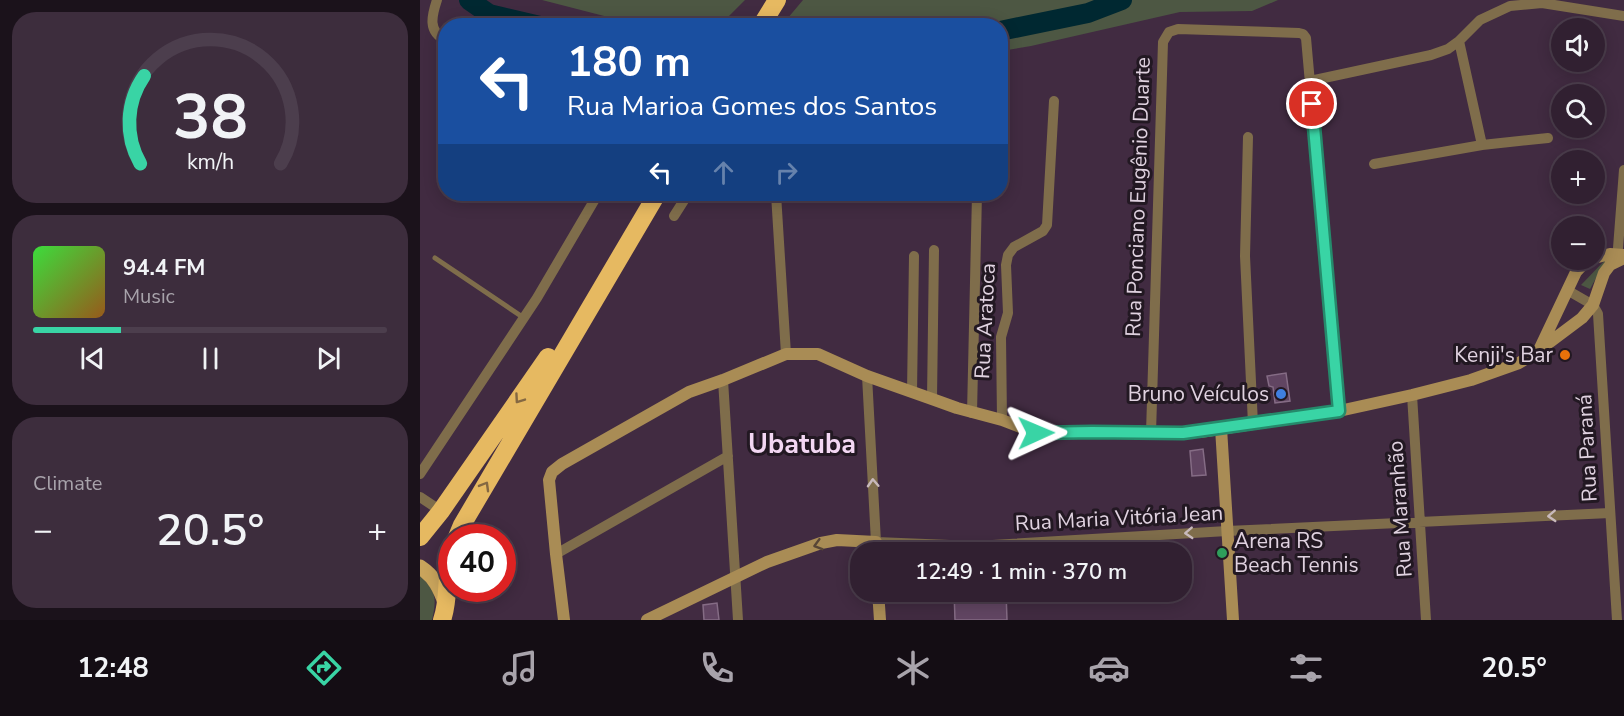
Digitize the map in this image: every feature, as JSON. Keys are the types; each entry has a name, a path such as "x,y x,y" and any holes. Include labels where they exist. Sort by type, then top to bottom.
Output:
{"highway":[{"path":"765,18 777,0"},
{"path":"463,524 653,201"},
{"path":"420,537 441,511 624,247"}],"main road":[{"path":"420,567 431,574 442,592 447,616"}],"street":[{"path":"437,0 431,18 432,28 438,35"},
{"path":"1339,411 1310,81 1431,55 1448,49 1480,20 1510,6 1542,3 1624,16"},
{"name":"Rua Ponciano Eugênio Duarte","path":"1151,433 1162,42 1169,32 1178,29 1304,34 1310,81"},
{"path":"1459,41 1482,145"},
{"name":"Rua Aratoca","path":"1002,420 1001,337 1008,313 1006,265 1008,255 1014,247 1044,231 1047,225 1054,101"},
{"path":"1248,137 1245,256 1253,424"},
{"path":"1374,164 1482,145 1548,138"},
{"path":"1621,258 1624,170"},
{"path":"420,474 524,318 594,201"},
{"path":"674,216 684,201"},
{"path":"776,201 786,354"},
{"path":"972,413 977,201"},
{"path":"932,399 934,250"},
{"path":"1605,255 1610,254 1621,258"},
{"path":"912,392 914,256"},
{"path":"564,620 549,480 552,472 561,464 688,392 723,381 786,354 818,354 867,376 1036,433 1183,433 1339,411 1471,380 1519,363 1582,318 1593,305 1604,273 1621,258"},
{"path":"1538,351 1578,270"},
{"path":"1567,290 1593,305"},
{"name":"Rua Paraná","path":"1593,305 1598,314 1599,327 1617,620"},
{"path":"867,376 876,542"},
{"path":"723,381 738,620"},
{"name":"Rua Maranhão","path":"1412,395 1426,620"},
{"path":"1221,428 1233,620"},
{"path":"556,554 728,456"},
{"path":"420,496 441,511"},
{"name":"Rua Maria Vitória Jean","path":"1042,542 1610,513"},
{"name":"Rua Maria Vitória Jean","path":"647,620 767,562 821,543 837,540 850,542"},
{"path":"879,602 880,620"}],"lane":[{"path":"435,258 524,318"}],"green space":[{"path":"542,0 745,0 727,18 608,17"},
{"path":"803,0 1278,0 1252,11 1180,12 1008,50 1008,18 788,18"},
{"path":"1595,270 1600,270 1590,289 1581,285"},
{"path":"420,575 434,595 432,620 420,620"}],"building":[{"name":"Bruno Veículos","path":"1286,373 1290,401 1275,403 1273,387 1269,386 1267,376"},
{"path":"1203,449 1206,475 1192,476 1190,451"},
{"path":"954,602 1006,602 1007,620 955,620"},
{"path":"717,603 719,620 704,620 703,605"}],"waterway":[{"path":"469,0 489,14 506,18"},
{"path":"1008,29 1088,13 1122,0"}],"place":[{"name":"Kenji's Bar","path":"1565,355"},
{"name":"Bruno Veículos","path":"1281,394"},
{"name":"Arena RS Beach Tennis","path":"1222,553"}],"district":[{"name":"Ubatuba","path":"802,444"}],"route":[{"path":"1036,433 1200,432 1339,411 1312,104"}]}
